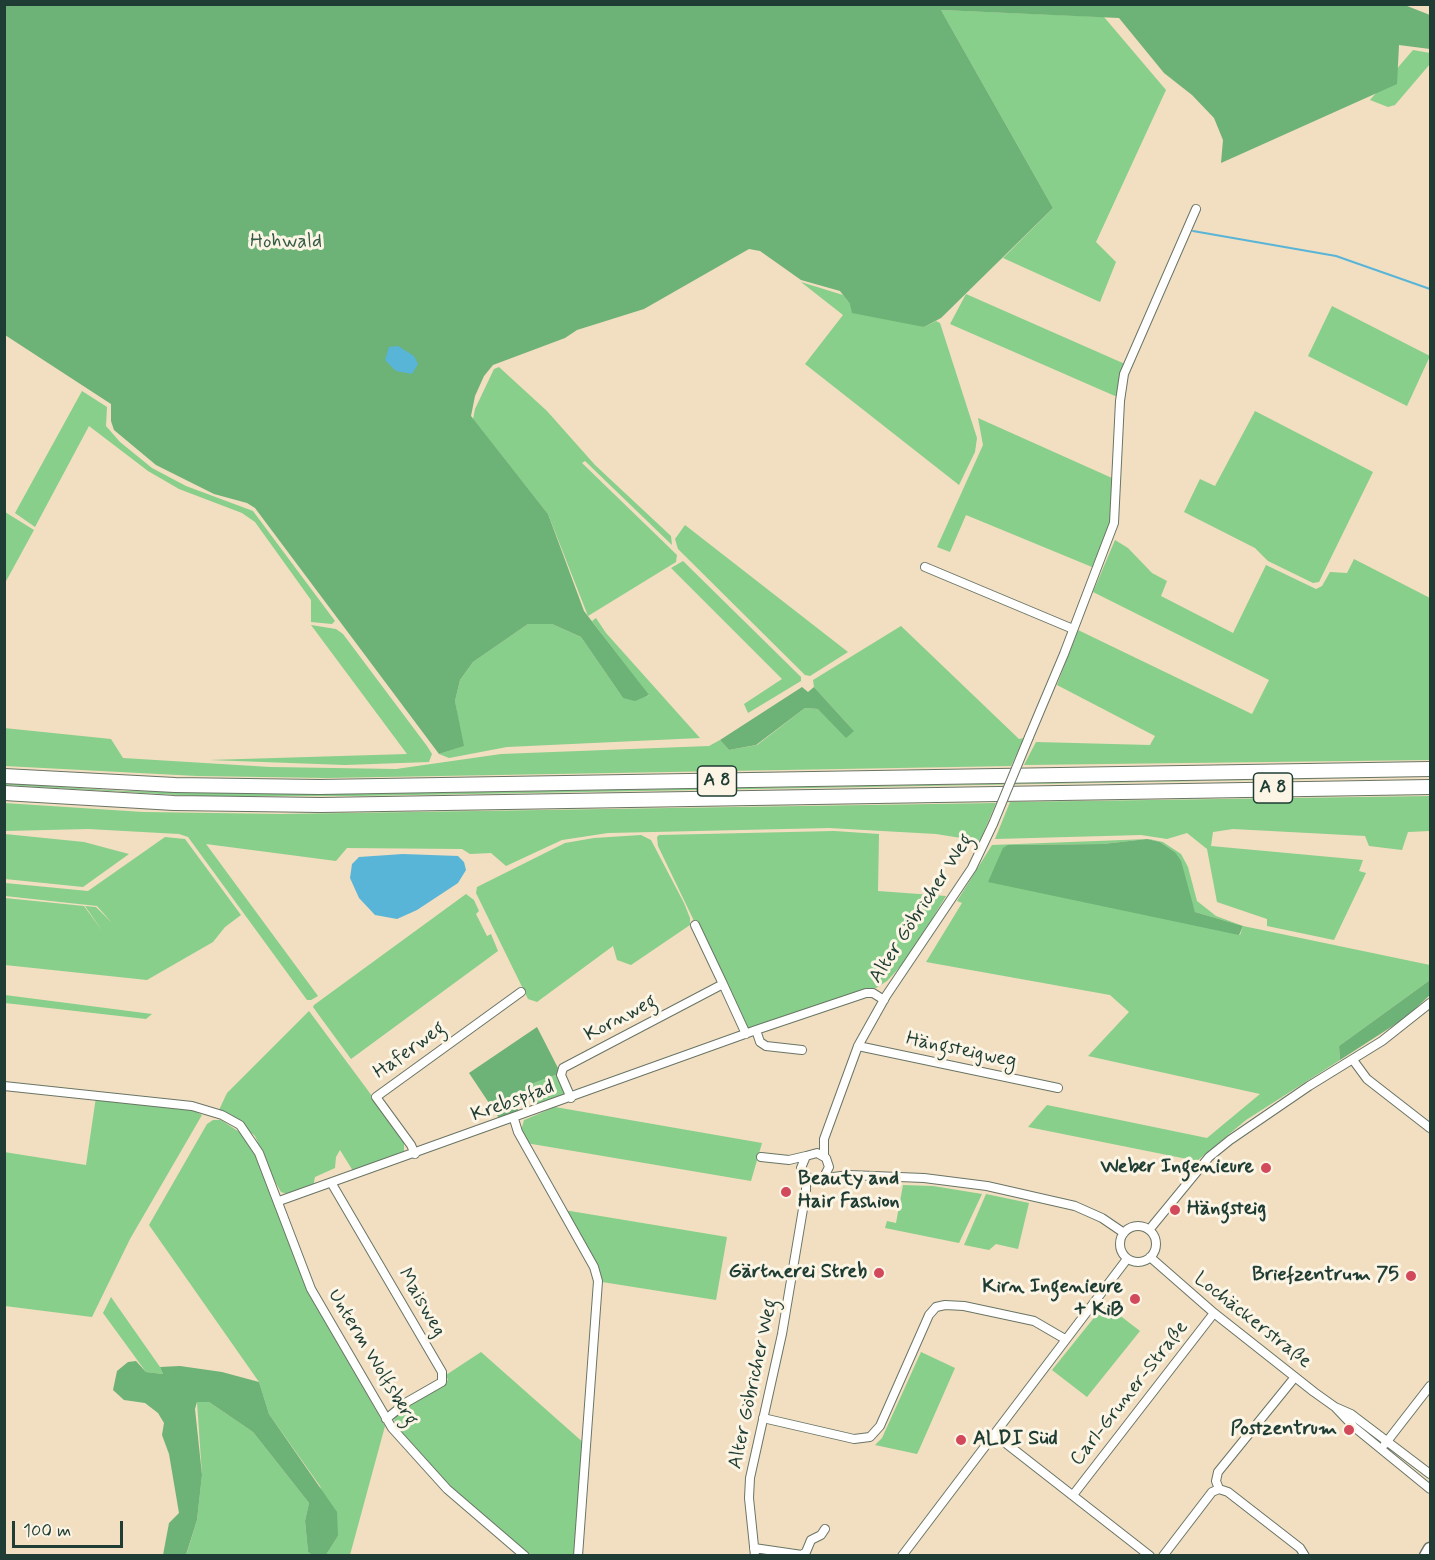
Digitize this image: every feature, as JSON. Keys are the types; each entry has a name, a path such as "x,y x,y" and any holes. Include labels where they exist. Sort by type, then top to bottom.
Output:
{"highway":[{"name":"A 8","path":"4,776 175,785 319,787 1431,770"},
{"name":"A 8","path":"4,793 174,802 321,805 1431,787"}],"main road":[{"path":"1426,1556 1431,1549"}],"street":[{"name":"Alter Göbricher Weg","path":"824,1156 824,1139 858,1046 884,1000 972,868 993,825 1073,629 1114,522 1120,401 1124,374 1196,209"},
{"path":"925,567 1073,629"},
{"path":"695,925 746,1034"},
{"name":"Kornweg","path":"571,1098 561,1075 563,1068 723,984"},
{"name":"Haferweg","path":"415,1154 376,1096 520,992"},
{"name":"Krebspfad","path":"279,1202 756,1030 866,993 873,993 884,1000"},
{"path":"1149,1230 1209,1157 1263,1116 1353,1060 1431,1003"},
{"path":"756,1030 760,1042 766,1046 802,1050"},
{"name":"Hängsteigweg","path":"858,1046 1058,1088"},
{"path":"1353,1060 1367,1079 1431,1128"},
{"name":"Unterm Wolfsberg","path":"4,1086 171,1102 222,1114 240,1125 251,1138 279,1202 311,1288 386,1419 414,1455 447,1489 525,1556"},
{"path":"514,1119 518,1132 594,1267 598,1281 578,1556"},
{"name":"Alter Göbricher Weg","path":"809,1154 824,1139"},
{"path":"801,1168 809,1154"},
{"path":"761,1157 789,1160 809,1154 824,1156 829,1164 849,1175"},
{"path":"789,1160 801,1168 810,1179 849,1175 924,1178 987,1186 1075,1206 1101,1218 1124,1233"},
{"path":"824,1177 829,1164"},
{"name":"Alter Göbricher Weg","path":"810,1179 782,1334 750,1488 754,1552 802,1555 811,1540 825,1529"},
{"name":"Maisweg","path":"332,1184 442,1372 442,1382 407,1402 386,1419"},
{"path":"1135,1227 1149,1230 1156,1244 1150,1257 1138,1262 1128,1259 1120,1247 1124,1233 1135,1227"},
{"name":"Lochäckerstraße","path":"1150,1257 1214,1313 1295,1377 1335,1407 1351,1414 1431,1474"},
{"path":"902,1556 1128,1259"},
{"path":"763,1418 854,1439 870,1437 882,1420 929,1315 936,1307 954,1304 1034,1321 1065,1340"},
{"name":"Carl-Gruner-Straße","path":"1073,1495 1214,1313"},
{"path":"1219,1489 1216,1481 1218,1472 1295,1377"},
{"path":"1381,1449 1431,1386"},
{"name":"Lochäckerstraße","path":"1335,1407 1344,1419 1430,1489"},
{"path":"993,1434 1150,1556"},
{"path":"1163,1556 1212,1492 1219,1489 1228,1492 1300,1548 1305,1556"}],"green space":[{"name":"Hohwald","path":"1402,4 1430,15 1430,49 1399,45 1397,84 1221,163 1223,140 1214,118 1192,95 1164,73 1119,18 941,10 1053,208 941,318 924,327 852,313 850,304 840,291 801,280 760,251 749,249 644,309 577,330 565,338 493,365 484,376 475,396 471,416 548,514 584,611 649,695 635,701 623,698 581,637 552,624 528,624 473,662 460,680 455,701 464,746 439,754 255,508 247,503 214,494 156,465 114,430 111,421 111,404 5,335 4,5"},
{"path":"941,10 1104,17 1166,90 1096,242 1116,262 1100,302 1003,258 1053,208"},
{"path":"1413,50 1430,53 1430,64 1395,105 1388,107 1370,100"},
{"path":"801,282 843,295 850,304 924,327 936,321 940,323 977,438 975,452 959,485 805,364 843,315"},
{"path":"966,294 1125,364 1118,395 1115,396 950,324"},
{"path":"1332,306 1430,356 1407,406 1308,356"},
{"path":"499,367 547,411 595,465 671,536 672,545 585,461 582,463 677,555 676,562 588,616 548,514 473,419 475,409 494,369"},
{"path":"82,391 107,407 106,426 120,442 152,468 186,486 253,511 335,621 332,624 311,622 311,600 255,522 242,513 179,489 148,471 89,426 35,527 15,513"},
{"path":"1255,411 1373,472 1319,582 1313,583 1268,561 1255,548 1184,512 1200,479 1215,486"},
{"path":"978,418 1112,478 1110,523 1092,567 966,515 950,552 937,547 983,445"},
{"path":"5,512 34,530 5,583"},
{"path":"685,525 848,652 810,676 805,675 678,549 675,539"},
{"path":"1115,540 1128,548 1152,573 1167,581 1161,596 1233,633 1266,565 1316,589 1322,586 1330,572 1347,573 1354,559 1430,598 1430,760 1024,765 1036,742 1150,745 1155,736 1057,685 1078,630 1252,714 1269,680 1093,592"},
{"path":"683,561 801,677 801,681 748,713 744,704 782,679 671,568"},
{"path":"596,618 606,633 700,738 507,747 449,758 439,754 463,746 455,701 460,680 473,662 528,624 552,624 581,637 623,698 649,696 592,621"},
{"path":"311,625 336,629 343,634 427,746 432,754 429,762 345,765 209,760 407,754"},
{"path":"901,626 1019,739 1024,738 1011,766 326,778 197,776 5,766 4,728 111,739 123,758 270,767 396,769 501,754 709,746 720,740 729,750 757,745 805,708 818,709 854,731 814,687 813,680"},
{"path":"802,687 808,692 814,687 854,731 846,738 818,709 805,708 756,745 729,750 720,740"},
{"path":"1430,777 356,796 195,796 5,785 4,783 124,791 355,794"},
{"path":"1430,796 1430,831 1408,832 1402,850 1369,846 1365,836 1233,829 1213,832 1211,846 1363,860 1359,871 1366,873 1334,940 1267,926 1267,919 1217,902 1207,849 1187,833 1167,839 1141,835 995,839 1010,802"},
{"path":"4,803 143,812 281,814 996,803 982,836 984,837 980,841 936,834 829,828 608,833 562,840 506,866 491,853 470,854 462,849 347,848 336,861 206,844 318,996 307,1000 188,837 179,834 88,829 5,831"},
{"path":"834,831 879,834 878,891 946,896 909,957 887,981 876,988 746,1029 658,846 657,837 659,835"},
{"path":"5,834 84,842 129,854 83,887 5,879"},
{"path":"641,835 651,840 684,903 690,918 690,925 631,965 617,960 613,946 537,1002 528,999 476,893 477,887 565,843 594,838"},
{"path":"165,837 185,839 241,915 225,927 213,942 147,980 5,965 5,898 84,906 103,932 85,906 96,907 112,923 97,906 5,896 5,883 88,891"},
{"path":"1146,839 1103,844 1008,845 1240,935 1243,926 1430,965 1430,980 1339,1046 1340,1060 1246,1120 1197,1161 1028,1127 1047,1105 1207,1138 1260,1094 1088,1056 1129,1012 1110,995 926,962 962,903 957,901 992,845"},
{"path":"1147,839 1163,842 1181,854 1188,867 1197,901 1216,916 1243,926 1195,912 1175,852 1160,842"},
{"path":"1147,839 1160,842 1175,852 1181,861 1195,912 1243,926 1239,935 988,882 1003,848 1008,845 1103,844"},
{"path":"466,894 474,900 479,911 476,914 487,936 491,934 498,951 351,1059 313,1007 314,1005"},
{"path":"1430,980 1430,995 1405,1018 1340,1060 1339,1046"},
{"path":"5,995 152,1014 146,1019 5,1003"},
{"path":"309,1011 395,1127 404,1143 404,1151 402,1154 353,1171 340,1150 336,1157 335,1168 315,1177 313,1187 287,1194 281,1192 274,1180 255,1136 234,1118 219,1110 227,1093"},
{"path":"537,1027 559,1070 558,1074 526,1086 529,1096 514,1102 520,1114 501,1121 469,1073"},
{"path":"558,1074 566,1092 564,1098 533,1109 526,1086"},
{"path":"96,1097 190,1108 202,1115 130,1239 92,1317 5,1306 4,1152 86,1165"},
{"path":"555,1107 762,1143 751,1181 526,1143 521,1131 524,1120"},
{"path":"213,1120 221,1120 247,1137 266,1176 310,1294 385,1426 350,1555 326,1555 338,1536 320,1486 269,1414 259,1382 149,1225 207,1124"},
{"path":"903,1185 933,1186 982,1194 959,1243 885,1228 887,1221 896,1223"},
{"path":"986,1194 1029,1203 1018,1249 996,1244 989,1250 964,1245"},
{"path":"564,1210 727,1237 716,1300 602,1282 599,1269"},
{"path":"111,1297 163,1374 146,1372 103,1313"},
{"path":"1105,1304 1140,1331 1087,1397 1052,1370"},
{"path":"481,1352 585,1444 574,1555 531,1555 447,1486 395,1424 394,1418 399,1411 448,1380 446,1375"},
{"path":"921,1352 955,1368 919,1450 917,1454 875,1445 882,1438"},
{"path":"136,1361 146,1372 163,1374 160,1367 180,1366 222,1372 259,1382 269,1414 337,1512 338,1536 326,1555 312,1555 308,1552 305,1521 309,1503 253,1432 209,1402 197,1402 195,1409 202,1475 197,1520 186,1555 163,1555 169,1523 179,1513 169,1454 162,1435 164,1423 158,1413 145,1403 124,1400 113,1390 117,1371 128,1362"},
{"path":"197,1402 209,1402 253,1432 309,1503 305,1521 308,1552 312,1555 186,1556 197,1520 202,1475"}],"water":[{"path":"398,346 414,356 418,364 412,374 396,371 385,360 389,347"},
{"path":"403,854 458,856 464,862 466,870 458,883 417,910 397,919 375,915 359,898 350,878 352,864 359,857"}],"waterway":[{"path":"1193,231 1336,256 1430,289"}],"place":[{"name":"Weber Ingenieure","path":"1266,1168"},
{"name":"Beauty and Hair Fashion","path":"786,1192"},
{"name":"Hängsteig","path":"1175,1210"},
{"name":"Gärtnerei Streb","path":"879,1273"},
{"name":"Briefzentrum 75","path":"1411,1276"},
{"name":"Kirn Ingenieure + KiB","path":"1135,1299"},
{"name":"Postzentrum","path":"1349,1430"},
{"name":"ALDI Süd","path":"961,1440"}]}
